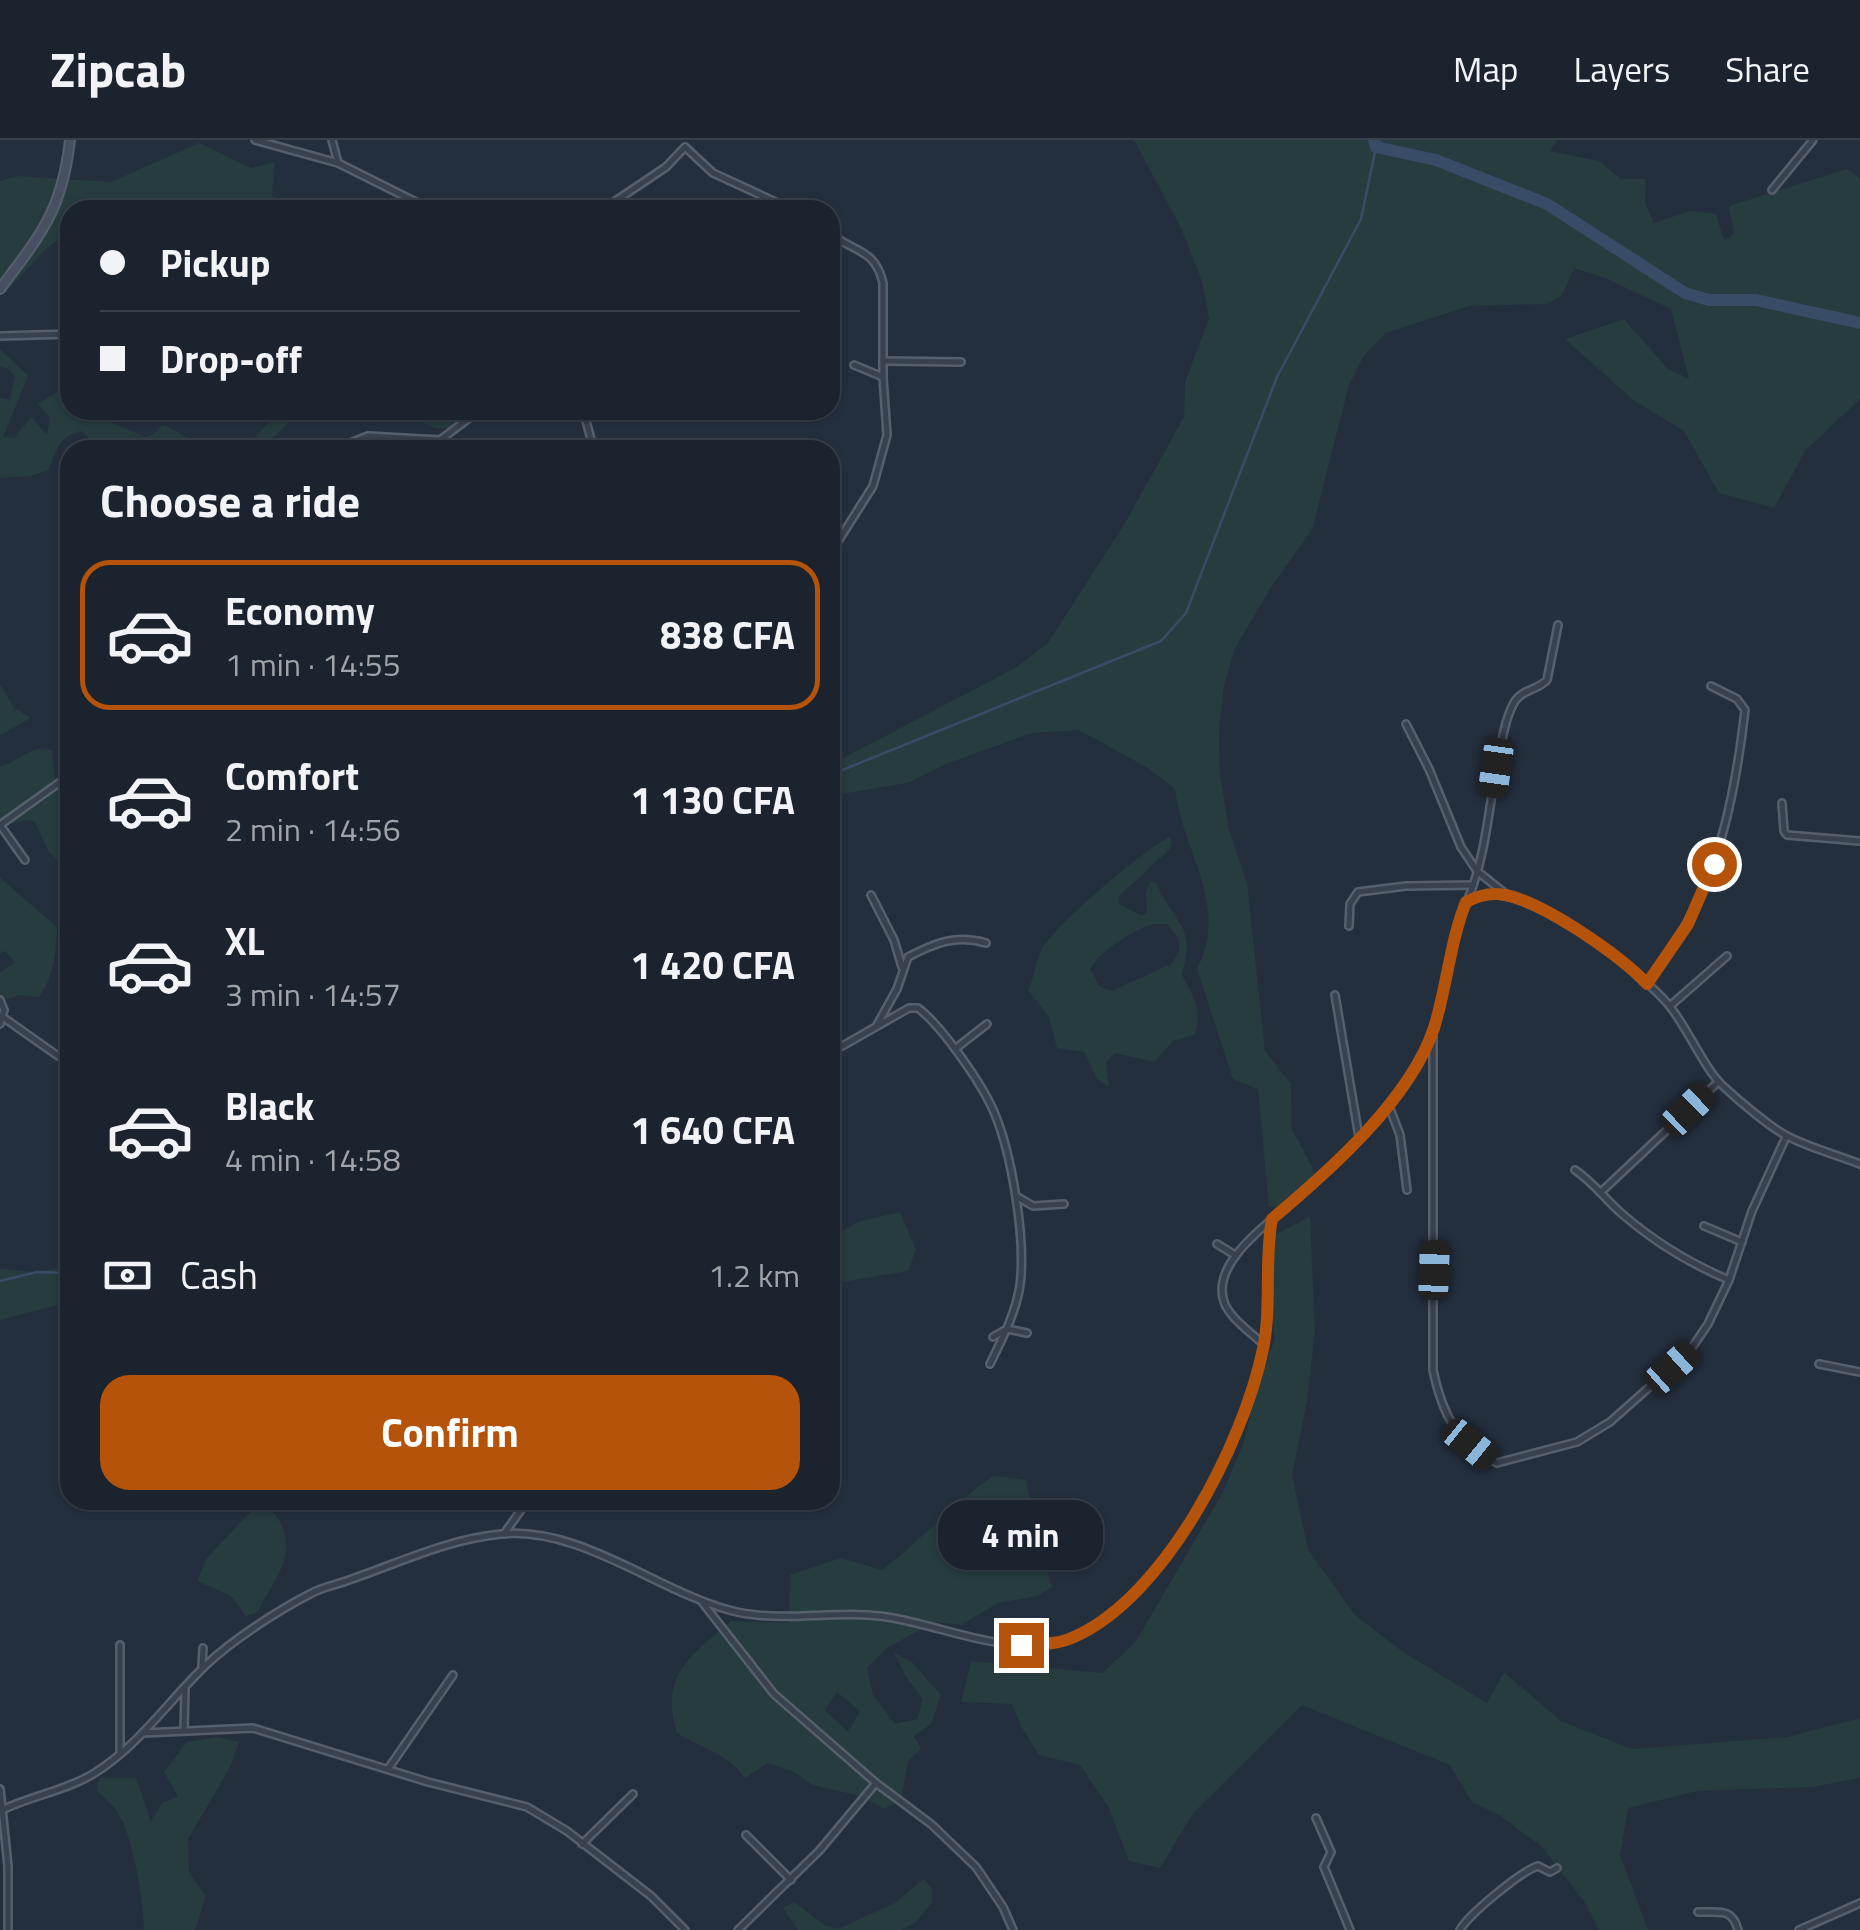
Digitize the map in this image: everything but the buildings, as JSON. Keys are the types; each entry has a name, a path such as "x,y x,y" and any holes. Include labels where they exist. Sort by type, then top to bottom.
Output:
{"main road":[{"path":"0,290 37,240 60,197 70,140"}],"street":[{"path":"256,140 338,163 412,200"},
{"path":"332,140 338,163"},
{"path":"1772,190 1814,140"},
{"path":"617,200 666,167 685,147 713,173 771,200"},
{"path":"840,240 870,254 880,268 887,435 874,486 840,539"},
{"path":"0,336 60,334"},
{"path":"882,361 961,362"},
{"path":"854,365 882,376"},
{"path":"358,440 368,436 440,440 467,420"},
{"path":"1264,1345 1223,1300 1228,1268 1236,1254 1272,1219 1319,1181 1414,1070 1432,1032 1466,902 1478,871 1510,712 1518,696 1541,687 1547,680 1558,625"},
{"path":"1647,984 1672,951 1701,898 1730,808 1746,710 1737,699 1712,686"},
{"path":"1406,724 1462,847 1478,871 1508,895 1548,913 1592,940 1647,984 1670,1006 1718,1082 1786,1136 1860,1164"},
{"path":"25,860 0,825 60,783"},
{"path":"1782,803 1787,835 1860,841"},
{"path":"1349,926 1350,904 1358,892 1406,886 1473,885"},
{"path":"1466,902 1492,893 1508,895"},
{"path":"871,895 894,940 902,970"},
{"path":"876,1028 892,1000 908,957 942,940 960,938 986,943"},
{"path":"1670,1006 1727,956"},
{"path":"1335,995 1349,1096 1359,1137"},
{"path":"0,1000 2,1021 60,1056"},
{"path":"840,1047 909,1008 918,1008 955,1049 994,1112 1016,1196 1021,1258 1020,1288 990,1364"},
{"path":"955,1049 987,1024"},
{"path":"1432,1032 1433,1370 1440,1405 1451,1425 1497,1464 1576,1442 1610,1422 1689,1352 1708,1324 1729,1280 1786,1136"},
{"path":"1601,1192 1718,1082"},
{"path":"1388,1104 1400,1135 1408,1190"},
{"path":"1575,1170 1589,1178 1620,1212 1667,1247 1729,1280"},
{"path":"1016,1196 1033,1206 1064,1204"},
{"path":"2,1810 83,1779 120,1754 201,1669 230,1645 309,1594 438,1548 504,1534 527,1534 576,1546 730,1611 762,1616 890,1617 933,1630 1021,1645 1071,1639 1095,1626 1120,1605 1188,1527 1234,1436 1264,1345 1272,1219"},
{"path":"1704,1226 1742,1242"},
{"path":"1217,1244 1236,1254"},
{"path":"994,1337 1006,1329 1028,1333"},
{"path":"1819,1364 1860,1372"},
{"path":"504,1534 521,1510"},
{"path":"701,1600 774,1694 876,1784 931,1824 976,1868 1003,1907 1013,1930"},
{"path":"120,1646 120,1754"},
{"path":"201,1669 204,1648"},
{"path":"388,1769 452,1675"},
{"path":"184,1730 185,1689"},
{"path":"140,1734 254,1728 527,1808 651,1896 686,1930"},
{"path":"738,1930 791,1880 876,1784"},
{"path":"0,1789 8,1930"},
{"path":"582,1844 632,1794"},
{"path":"1316,1818 1331,1852 1324,1867 1350,1930"},
{"path":"746,1835 791,1880"},
{"path":"1460,1930 1472,1914 1524,1872 1538,1866 1550,1872 1557,1868"},
{"path":"1799,1930 1860,1903"},
{"path":"1698,1912 1729,1914 1738,1930"}],"green space":[{"path":"1134,140 1557,140 1550,151 1599,161 1621,179 1646,179 1645,203 1654,223 1690,211 1716,214 1724,241 1734,233 1729,206 1847,169 1860,178 1860,399 1805,451 1774,508 1719,493 1684,431 1633,400 1565,339 1624,319 1667,368 1689,379 1671,309 1605,278 1574,268 1562,295 1547,304 1469,306 1386,333 1363,357 1349,385 1312,530 1271,587 1234,650 1224,686 1219,731 1220,775 1229,830 1247,883 1265,1051 1291,1084 1292,1129 1316,1175 1297,1199 1269,1207 1258,1089 1233,1079 1197,969 1206,945 1207,901 1175,789 1148,768 1079,730 1032,733 946,764 907,783 840,794 840,760 1015,668 1048,643 1125,523 1184,417 1185,382 1209,319 1202,281 1181,228"},
{"path":"199,143 251,168 275,162 272,196 287,200 60,200 60,240 5,293 0,293 0,181 17,176 111,182"},
{"path":"0,349 28,376 3,437 15,438 31,417 47,435 50,418 38,404 60,390 60,420 105,420 145,437 162,425 191,440 90,440 81,431 60,440 49,470 0,478 0,398 10,400 15,377 9,369 0,367"},
{"path":"271,420 291,420 271,440 253,440"},
{"path":"417,420 462,420 458,428 435,428"},
{"path":"0,684 14,708 31,718 0,735"},
{"path":"37,749 52,750 60,793 60,862 49,852 35,822 0,826 0,766"},
{"path":"1170,837 1169,850 1118,897 1119,904 1142,916 1147,912 1150,881 1156,883 1185,935 1182,975 1196,1004 1197,1027 1194,1035 1173,1041 1154,1062 1115,1053 1106,1062 1109,1087 1097,1079 1084,1052 1057,1048 1049,1017 1028,990 1040,953 1061,926 1099,890","holes":["1153,924 1167,924 1179,939 1179,953 1171,964 1112,991 1100,987 1090,969 1102,955 1136,932"]},
{"path":"0,878 57,927 53,964 39,997 19,995 0,1002 0,973 15,962 5,951 0,953"},
{"path":"900,1212 916,1250 908,1271 840,1282 840,1232 861,1221"},
{"path":"1310,1217 1315,1331 1307,1402 1292,1475 1308,1549 1355,1615 1403,1652 1487,1703 1504,1672 1561,1721 1632,1749 1787,1737 1860,1718 1860,1778 1812,1787 1697,1791 1628,1808 1620,1855 1648,1930 1599,1930 1584,1901 1541,1846 1499,1815 1472,1802 1450,1765 1302,1705 1193,1813 1160,1868 1129,1861 1109,1808 1080,1765 1039,1755 1012,1704 961,1702 971,1661 1102,1673 1135,1643 1222,1494 1243,1445 1257,1386 1275,1339 1270,1237"},
{"path":"60,1267 60,1305 0,1320 0,1269 37,1272"},
{"path":"993,1476 1026,1480 1052,1587 1037,1596 998,1603 961,1625 935,1622 888,1647 867,1668 873,1695 895,1724 917,1719 923,1699 894,1653 912,1662 941,1695 931,1724 914,1736 921,1749 908,1761 901,1801 884,1809 861,1796 812,1785 792,1771 767,1763 745,1778 722,1756 677,1733 672,1695 682,1668 731,1621 789,1623 790,1575 841,1558 882,1570","holes":["837,1692 860,1711 848,1732 825,1710"]},
{"path":"252,1510 268,1510 280,1522 285,1535 285,1558 258,1612 246,1616 231,1596 197,1581 207,1558"},
{"path":"217,1737 239,1742 229,1769 188,1839 189,1873 206,1896 195,1930 144,1930 140,1887 129,1839 117,1811 97,1790 99,1778 136,1778 151,1822 162,1803 178,1796 164,1772 187,1742"},
{"path":"924,1879 932,1889 932,1902 915,1923 900,1930 798,1930 783,1908 794,1902 826,1926 838,1929 895,1903"}],"waterway":[{"path":"1374,140 1376,147 1436,160 1547,204 1685,293 1709,300 1756,300 1860,323"},
{"path":"840,771 1161,641 1186,613 1277,377 1361,219 1376,147"},
{"path":"0,1281 37,1272 60,1273"}],"route":[{"path":"1021,1645 1071,1639 1095,1626 1139,1587 1196,1515 1234,1436 1257,1375 1264,1345 1272,1219 1319,1181 1414,1070 1432,1032 1466,902 1492,893 1525,902 1592,940 1647,984 1688,924 1714,864"}]}
